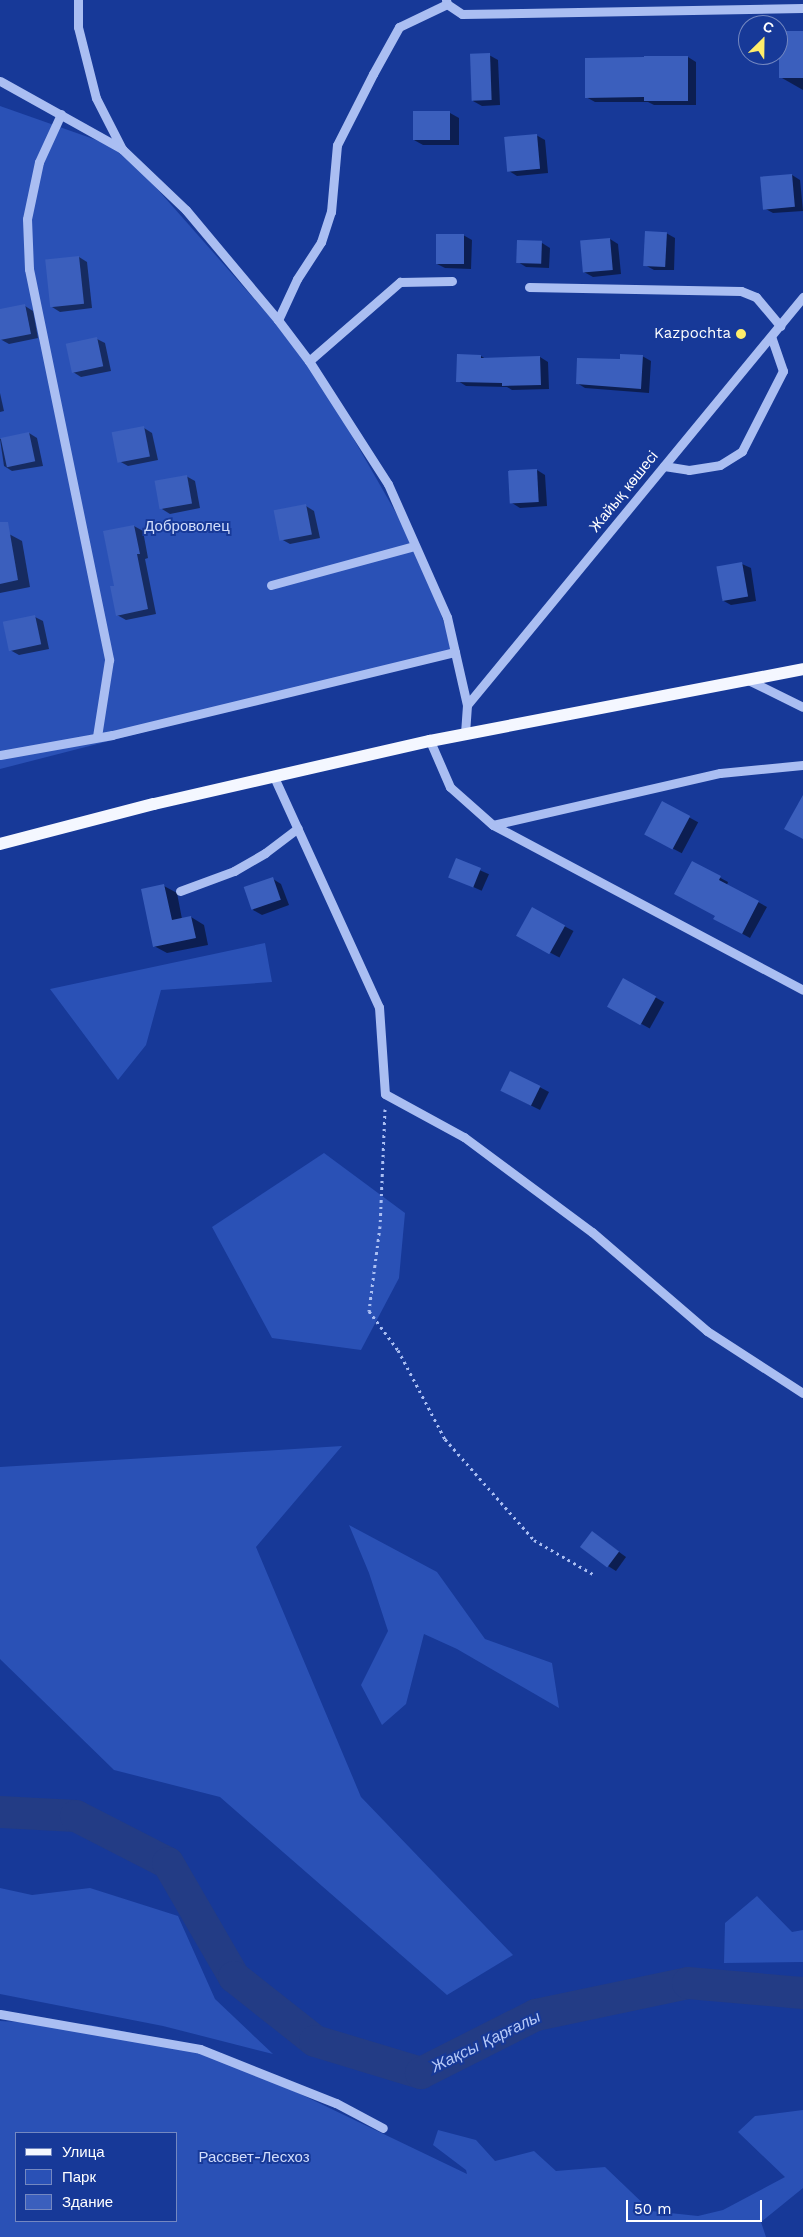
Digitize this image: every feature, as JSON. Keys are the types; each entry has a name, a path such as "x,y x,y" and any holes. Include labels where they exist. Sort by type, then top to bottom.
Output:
{"main road":[{"path":"0,844 154,804 430,741 803,669"}],"street":[{"path":"78,0 78,27 96,98 122,149"},
{"path":"278,320 297,279 321,242 330,212 337,145 399,27 446,2 462,14 803,8"},
{"path":"0,81 122,149 186,210 278,320 309,361 388,484 447,617 467,705 466,734"},
{"path":"61,114 39,162 27,219 29,269 109,660 97,738"},
{"path":"309,361 400,282 452,281"},
{"path":"529,287 741,291 756,297 780,326"},
{"name":"Жайық көшесі","path":"467,705 803,297"},
{"path":"664,466 689,470 720,465 742,451 783,371 771,337"},
{"path":"272,585 416,546"},
{"path":"0,755 97,738 455,652"},
{"path":"747,680 803,707"},
{"path":"430,741 450,787 492,825 803,990"},
{"path":"492,825 720,773 803,765"},
{"path":"274,777 379,1007 385,1094 464,1137 592,1232 707,1331 803,1393"},
{"path":"180,891 234,871 265,853 298,828"},
{"path":"0,2014 200,2049 336,2103 383,2128"}],"path":[{"path":"385,1094 380,1226 369,1311 398,1350 444,1439 534,1540 593,1574"}],"green space":[{"name":"Доброволец","path":"0,106 122,149 309,361 415,546 455,652 0,769"},
{"path":"265,943 272,982 161,990 146,1045 118,1080 50,989"},
{"path":"324,1153 405,1213 399,1278 361,1350 272,1338 212,1227"},
{"path":"342,1446 256,1547 361,1797 513,1955 447,1995 220,1797 114,1770 0,1659 0,1467"},
{"path":"349,1525 437,1572 485,1639 552,1663 559,1708 457,1649 424,1634 406,1704 382,1725 361,1685 388,1631 369,1573"},
{"path":"0,1888 32,1895 90,1888 178,1916 215,1999 273,2054 163,2026 0,1994"},
{"path":"757,1896 792,1932 803,1930 803,1962 724,1963 725,1923"},
{"name":"Рассвет-Лесхоз","path":"0,2021 91,2025 189,2044 294,2091 467,2174 466,2170 433,2145 438,2130 476,2140 495,2161 534,2151 556,2171 605,2167 651,2211 698,2216 723,2210 785,2177 738,2132 755,2116 803,2110 803,2188 761,2222 766,2237 0,2237"}],"building":[{"path":"788,31 803,31 803,78 779,78 779,65 788,65"},
{"path":"490,53 492,100 472,101 470,54"},
{"path":"688,56 688,101 644,101 644,97 585,98 585,58"},
{"path":"413,111 450,111 450,140 413,140"},
{"path":"537,134 540,169 507,172 504,137"},
{"path":"792,174 795,207 763,210 760,177"},
{"path":"645,231 667,232 665,267 643,266"},
{"path":"436,234 464,234 464,264 436,264"},
{"path":"610,238 613,270 583,272 580,241"},
{"path":"517,240 542,241 541,264 516,263"},
{"path":"79,256 84,304 50,307 45,260"},
{"path":"25,304 31,334 0,340 0,309"},
{"path":"97,337 103,366 72,373 66,344"},
{"path":"457,354 481,355 481,358 540,356 541,385 502,386 502,383 456,382"},
{"path":"620,354 643,355 641,389 576,384 577,358 620,359"},
{"path":"144,426 150,456 118,463 112,432"},
{"path":"29,432 35,461 7,467 1,438"},
{"path":"537,469 539,502 510,503 508,471"},
{"path":"187,475 192,504 160,509 155,481"},
{"path":"306,504 312,534 280,541 274,510"},
{"path":"0,522 8,522 18,580 0,584"},
{"path":"134,525 140,554 137,554 148,609 116,616 110,586 114,586 103,531"},
{"path":"742,562 748,596 722,601 716,567"},
{"path":"35,615 41,644 9,651 3,622"},
{"path":"803,795 803,839 784,829"},
{"path":"662,801 690,816 672,850 644,835"},
{"path":"456,858 481,868 473,888 448,877"},
{"path":"692,861 721,876 719,880 759,901 742,934 713,919 715,916 674,894"},
{"path":"273,877 281,900 252,910 244,887"},
{"path":"164,884 172,920 191,916 196,938 153,947 141,889"},
{"path":"532,907 565,925 549,954 516,936"},
{"path":"623,978 656,996 640,1025 607,1007"},
{"path":"510,1071 541,1086 531,1106 500,1091"},
{"path":"592,1531 619,1551 607,1567 580,1547"}],"waterway":[{"name":"Жақсы Қарғалы","path":"0,1812 76,1816 168,1863 234,1977 315,2041 421,2073 536,2015 688,1983 803,1993"}],"place":[{"name":"Kazpochta","path":"741,334"}]}
